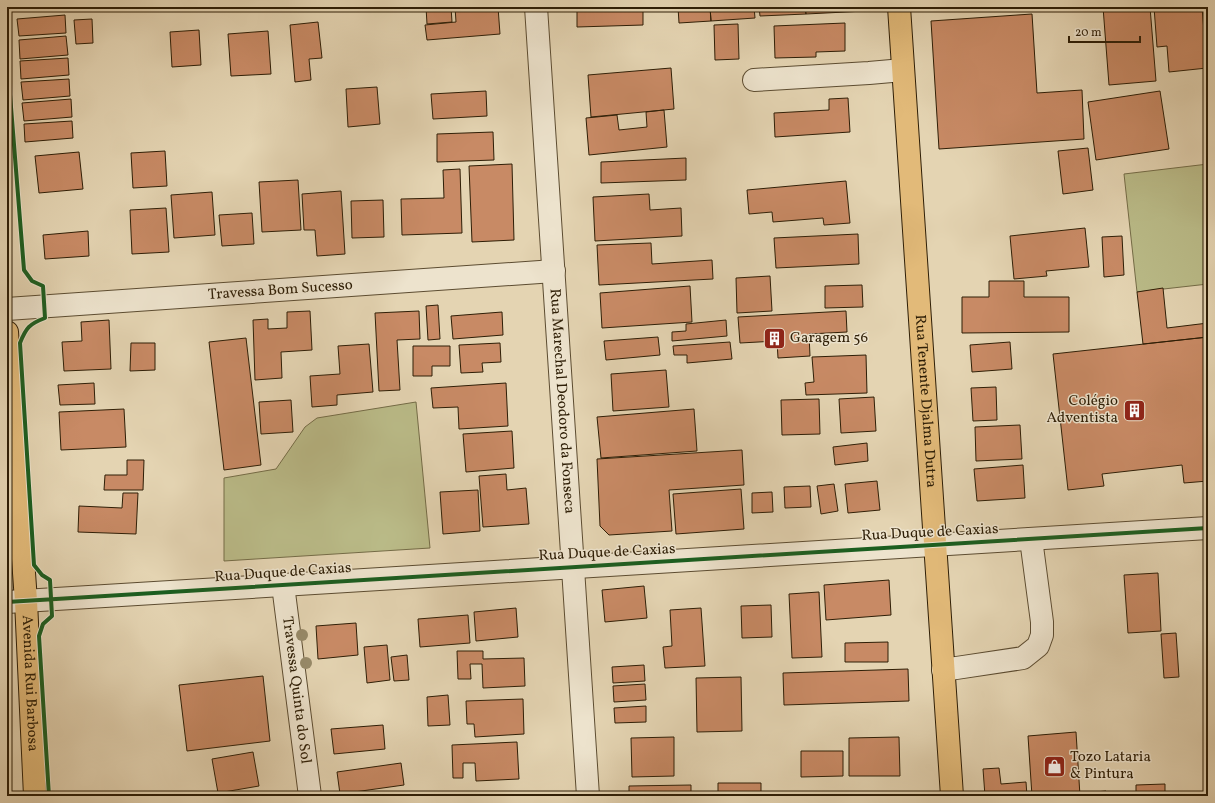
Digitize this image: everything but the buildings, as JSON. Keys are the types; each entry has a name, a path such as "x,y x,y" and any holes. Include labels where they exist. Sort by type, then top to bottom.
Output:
{"main road":[{"name":"Rua Tenente Djalma Dutra","path":"899,7 952,796"},
{"name":"Avenida Rui Barbosa","path":"7,332 16,601 35,796"}],"street":[{"name":"Rua Marechal Deodoro da Fonseca","path":"536,7 588,796"},
{"path":"754,80 903,70"},
{"name":"Travessa Bom Sucesso","path":"7,309 554,271"},
{"name":"Rua Duque de Caxias","path":"16,601 1208,528"},
{"path":"943,670 1023,658 1038,646 1042,635 1042,622 1031,540"},
{"name":"Travessa Quinta do Sol","path":"283,585 310,796"}],"green space":[{"path":"1208,164 1208,284 1137,292 1124,174"},
{"path":"416,402 430,548 224,561 224,478 276,469 305,427 317,418"}],"cycle path":[{"path":"7,57 24,270 32,281 43,286 45,318 35,322 29,327 20,343 34,565 42,575 50,580 52,616 43,624 39,636 49,796"},
{"path":"7,602 1208,528"}],"place":[{"name":"Garagem 56","path":"774,338"},
{"name":"Colégio Adventista","path":"1134,410"},
{"name":"Tozo Lataria & Pintura","path":"1054,766"}]}
